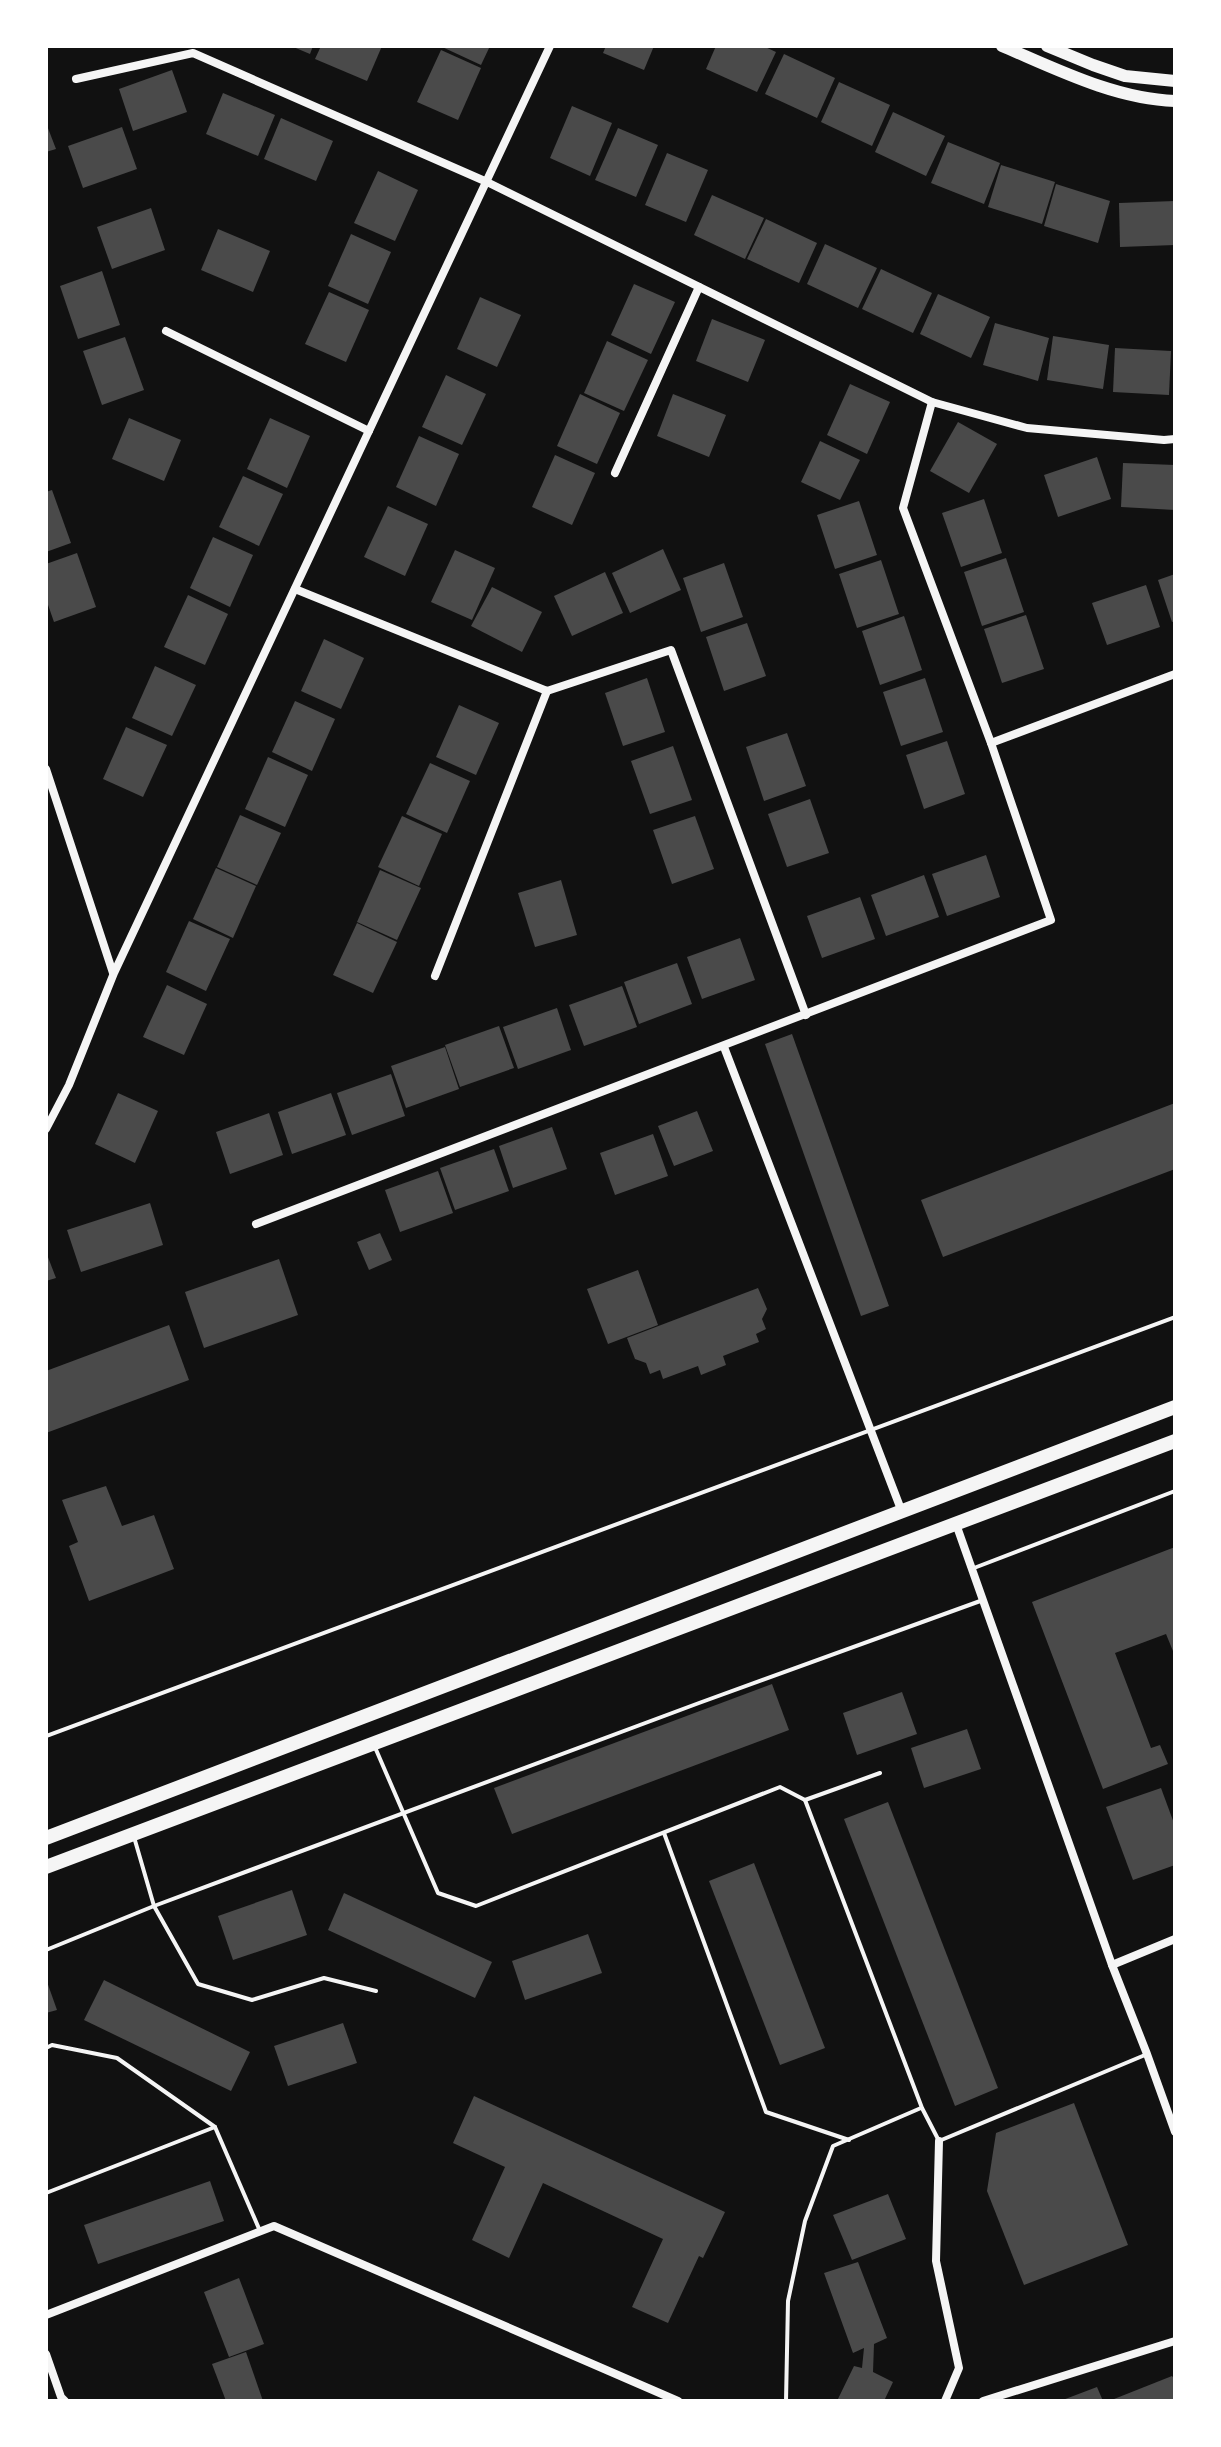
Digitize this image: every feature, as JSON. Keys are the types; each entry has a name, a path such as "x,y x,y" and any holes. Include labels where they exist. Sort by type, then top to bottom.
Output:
{"main road":[{"path":"1002,46 1101,87 1175,101"},
{"path":"1047,46 1125,76 1175,81"},
{"path":"46,1838 1175,1407"},
{"path":"46,1867 1175,1441"}],"street":[{"path":"46,1129 69,1085 114,973 550,46"},
{"path":"76,79 193,53 487,182 932,402 1027,428 1175,439"},
{"path":"615,473 699,287"},
{"path":"166,331 369,431"},
{"path":"256,1224 1051,920 991,743 903,508 932,402"},
{"path":"295,589 547,691 671,650 806,1015"},
{"path":"991,743 1175,674"},
{"path":"435,976 547,691"},
{"path":"46,769 114,973"},
{"path":"724,1047 902,1512"},
{"path":"956,1524 1112,1965 1175,2132"},
{"path":"1112,1965 1175,1939"},
{"path":"939,2141 936,2261 959,2368 945,2401"},
{"path":"46,2315 274,2226 678,2401"},
{"path":"983,2401 1175,2341"},
{"path":"46,2354 65,2401"}],"lane":[{"path":"46,1736 1175,1317"},
{"path":"971,1569 1175,1491"},
{"path":"46,1950 154,1906 983,1600"},
{"path":"374,1744 438,1893 476,1906 780,1787 805,1800 922,2108 939,2141 1147,2054"},
{"path":"805,1800 880,1773"},
{"path":"664,1833 766,2112 849,2140"},
{"path":"133,1834 154,1906 198,1984 252,2000 324,1978 376,1991"},
{"path":"46,2048 52,2045 117,2058 215,2127 260,2232"},
{"path":"786,2401 788,2301 805,2221 833,2146 922,2108"},
{"path":"46,2193 215,2127"}],"building":[{"path":"291,46 313,46 310,54"},
{"path":"321,46 382,46 367,81 315,59"},
{"path":"440,46 490,46 481,65"},
{"path":"606,46 654,46 644,70 603,53"},
{"path":"716,46 763,46 776,52 757,92 706,69"},
{"path":"441,50 481,68 458,120 417,102"},
{"path":"784,54 835,78 817,118 765,94"},
{"path":"172,70 187,112 133,131 119,89"},
{"path":"839,82 890,105 872,146 821,122"},
{"path":"223,93 275,115 258,156 206,134"},
{"path":"572,106 612,123 590,176 550,158"},
{"path":"893,112 945,136 926,176 875,152"},
{"path":"281,118 333,141 316,181 264,159"},
{"path":"46,123 56,149 46,152"},
{"path":"122,127 137,169 83,188 68,146"},
{"path":"618,128 658,145 636,197 595,180"},
{"path":"948,142 1000,163 984,204 931,183"},
{"path":"667,153 708,170 686,222 645,205"},
{"path":"1001,165 1055,182 1042,224 988,207"},
{"path":"378,171 418,190 395,241 354,223"},
{"path":"1056,184 1110,201 1098,243 1044,226"},
{"path":"712,195 764,218 745,259 694,235"},
{"path":"1175,201 1175,245 1120,247 1119,203"},
{"path":"151,208 165,250 112,269 97,227"},
{"path":"766,219 817,243 799,283 747,259"},
{"path":"218,229 270,251 253,292 201,270"},
{"path":"351,234 391,252 368,304 328,286"},
{"path":"825,244 877,268 858,308 807,284"},
{"path":"881,269 932,293 913,333 862,309"},
{"path":"102,271 120,325 78,339 60,286"},
{"path":"634,284 675,302 651,354 611,335"},
{"path":"329,292 369,310 346,362 305,344"},
{"path":"938,294 990,317 971,358 920,334"},
{"path":"480,297 521,315 497,367 457,349"},
{"path":"712,319 765,340 748,382 696,361"},
{"path":"995,323 1049,338 1038,381 983,365"},
{"path":"1053,336 1109,345 1103,389 1047,380"},
{"path":"125,337 144,390 102,405 83,351"},
{"path":"607,341 648,360 624,411 584,393"},
{"path":"1115,348 1171,351 1169,395 1113,392"},
{"path":"446,375 486,394 462,445 422,427"},
{"path":"850,384 890,402 867,454 827,435"},
{"path":"580,394 620,413 597,464 557,446"},
{"path":"673,394 726,415 709,457 657,436"},
{"path":"129,418 181,440 164,481 112,459"},
{"path":"270,418 310,436 287,488 247,469"},
{"path":"958,422 997,444 969,493 930,471"},
{"path":"419,436 459,454 436,506 396,487"},
{"path":"820,441 860,460 840,500 801,482"},
{"path":"555,455 595,473 572,525 532,507"},
{"path":"1097,457 1111,499 1058,517 1044,475"},
{"path":"1123,463 1175,465 1175,510 1121,507"},
{"path":"243,476 283,494 259,546 219,527"},
{"path":"52,490 71,543 46,552 46,492"},
{"path":"984,499 1002,553 961,567 942,513"},
{"path":"859,501 877,555 835,569 817,515"},
{"path":"388,506 428,524 405,576 364,557"},
{"path":"213,537 253,555 230,607 190,588"},
{"path":"663,549 681,590 630,613 612,573"},
{"path":"455,550 495,568 472,620 431,602"},
{"path":"77,553 96,607 54,622 46,599 46,564"},
{"path":"1006,558 1024,612 982,626 964,572"},
{"path":"881,560 899,614 857,628 839,574"},
{"path":"724,563 743,617 701,632 683,578"},
{"path":"605,572 623,613 572,636 554,596"},
{"path":"1175,574 1175,621 1172,622 1158,580"},
{"path":"1146,585 1160,627 1107,645 1092,603"},
{"path":"492,587 542,612 522,652 471,626"},
{"path":"188,595 228,614 205,665 164,647"},
{"path":"1026,615 1044,669 1002,683 984,629"},
{"path":"904,616 922,670 880,685 862,631"},
{"path":"747,623 766,676 724,691 706,637"},
{"path":"324,639 364,658 341,709 301,691"},
{"path":"155,666 196,685 172,736 132,718"},
{"path":"647,678 665,732 623,746 605,693"},
{"path":"925,678 943,732 901,746 883,692"},
{"path":"295,701 335,719 312,771 272,752"},
{"path":"459,705 499,723 476,775 436,757"},
{"path":"126,727 167,745 143,797 103,779"},
{"path":"787,733 806,786 764,801 746,747"},
{"path":"947,741 965,794 924,809 906,755"},
{"path":"673,746 692,800 650,814 631,761"},
{"path":"268,757 308,775 285,827 245,809"},
{"path":"430,763 470,781 447,833 406,814"},
{"path":"810,799 829,853 787,867 768,814"},
{"path":"240,815 281,833 257,885 217,867"},
{"path":"402,816 442,834 419,886 378,867"},
{"path":"695,816 714,869 672,884 653,830"},
{"path":"986,855 1000,897 947,916 932,874"},
{"path":"216,868 256,886 233,938 193,919"},
{"path":"380,870 421,888 397,940 357,922"},
{"path":"924,875 939,917 886,936 871,895"},
{"path":"561,880 577,935 535,947 518,893"},
{"path":"860,897 875,939 822,958 807,916"},
{"path":"189,921 230,939 206,991 166,972"},
{"path":"357,923 397,942 373,993 333,975"},
{"path":"740,938 755,980 702,999 687,957"},
{"path":"677,963 692,1004 639,1024 624,982"},
{"path":"167,985 207,1004 184,1055 143,1037"},
{"path":"622,986 637,1027 584,1046 569,1005"},
{"path":"557,1008 571,1050 518,1069 503,1027"},
{"path":"499,1026 514,1068 460,1087 445,1045"},
{"path":"792,1034 889,1306 861,1316 765,1044"},
{"path":"445,1047 459,1089 406,1108 391,1066"},
{"path":"391,1074 405,1116 352,1135 337,1093"},
{"path":"118,1093 158,1111 135,1163 95,1144"},
{"path":"331,1093 346,1135 292,1154 278,1112"},
{"path":"1175,1103 1175,1169 943,1257 921,1200"},
{"path":"697,1111 713,1151 674,1166 658,1126"},
{"path":"269,1113 283,1155 230,1174 216,1132"},
{"path":"552,1127 567,1169 513,1188 499,1146"},
{"path":"653,1134 668,1176 615,1195 600,1153"},
{"path":"494,1149 509,1191 455,1210 440,1168"},
{"path":"438,1171 453,1213 400,1232 385,1190"},
{"path":"150,1203 163,1245 81,1272 67,1230"},
{"path":"380,1233 392,1260 369,1270 357,1242"},
{"path":"46,1252 56,1278 46,1281"},
{"path":"279,1259 298,1315 204,1348 185,1292"},
{"path":"638,1270 658,1325 608,1344 587,1289"},
{"path":"758,1288 767,1309 762,1319 766,1329 756,1334 759,1342 723,1356 726,1365 701,1375 698,1366 663,1379 660,1370 650,1374 646,1363 635,1359 627,1338"},
{"path":"169,1325 189,1380 46,1433 46,1371"},
{"path":"106,1486 122,1526 154,1515 174,1569 89,1601 69,1546 78,1542 62,1500"},
{"path":"1175,1547 1175,1656 1166,1634 1115,1653 1151,1748 1160,1745 1168,1764 1103,1789 1032,1602"},
{"path":"772,1684 789,1730 512,1834 494,1788"},
{"path":"902,1692 917,1734 857,1755 843,1713"},
{"path":"967,1729 981,1769 924,1788 911,1748"},
{"path":"1161,1788 1175,1826 1175,1865 1133,1880 1106,1807"},
{"path":"888,1802 998,2088 955,2106 844,1819"},
{"path":"754,1863 825,2048 780,2065 709,1881"},
{"path":"292,1890 307,1935 233,1960 218,1916"},
{"path":"344,1893 492,1962 475,1998 328,1930"},
{"path":"588,1934 602,1973 525,2000 512,1961"},
{"path":"46,1979 57,2010 46,2013"},
{"path":"104,1980 250,2052 231,2091 84,2020"},
{"path":"343,2023 357,2063 288,2086 274,2046"},
{"path":"474,2096 725,2212 703,2258 699,2256 668,2323 632,2307 663,2239 543,2183 509,2258 472,2240 505,2167 453,2143"},
{"path":"1074,2103 1128,2245 1024,2285 987,2191 996,2133"},
{"path":"210,2181 224,2221 98,2264 84,2225"},
{"path":"888,2194 906,2239 852,2260 833,2215"},
{"path":"858,2262 887,2338 874,2344 873,2372 893,2382 884,2401 837,2401 854,2366 862,2368 864,2348 853,2353 824,2273"},
{"path":"239,2278 264,2344 229,2357 204,2292"},
{"path":"246,2352 263,2401 226,2401 212,2364"},
{"path":"1172,2376 1175,2380 1175,2401 1109,2401"},
{"path":"1097,2387 1103,2401 1060,2401"}]}
